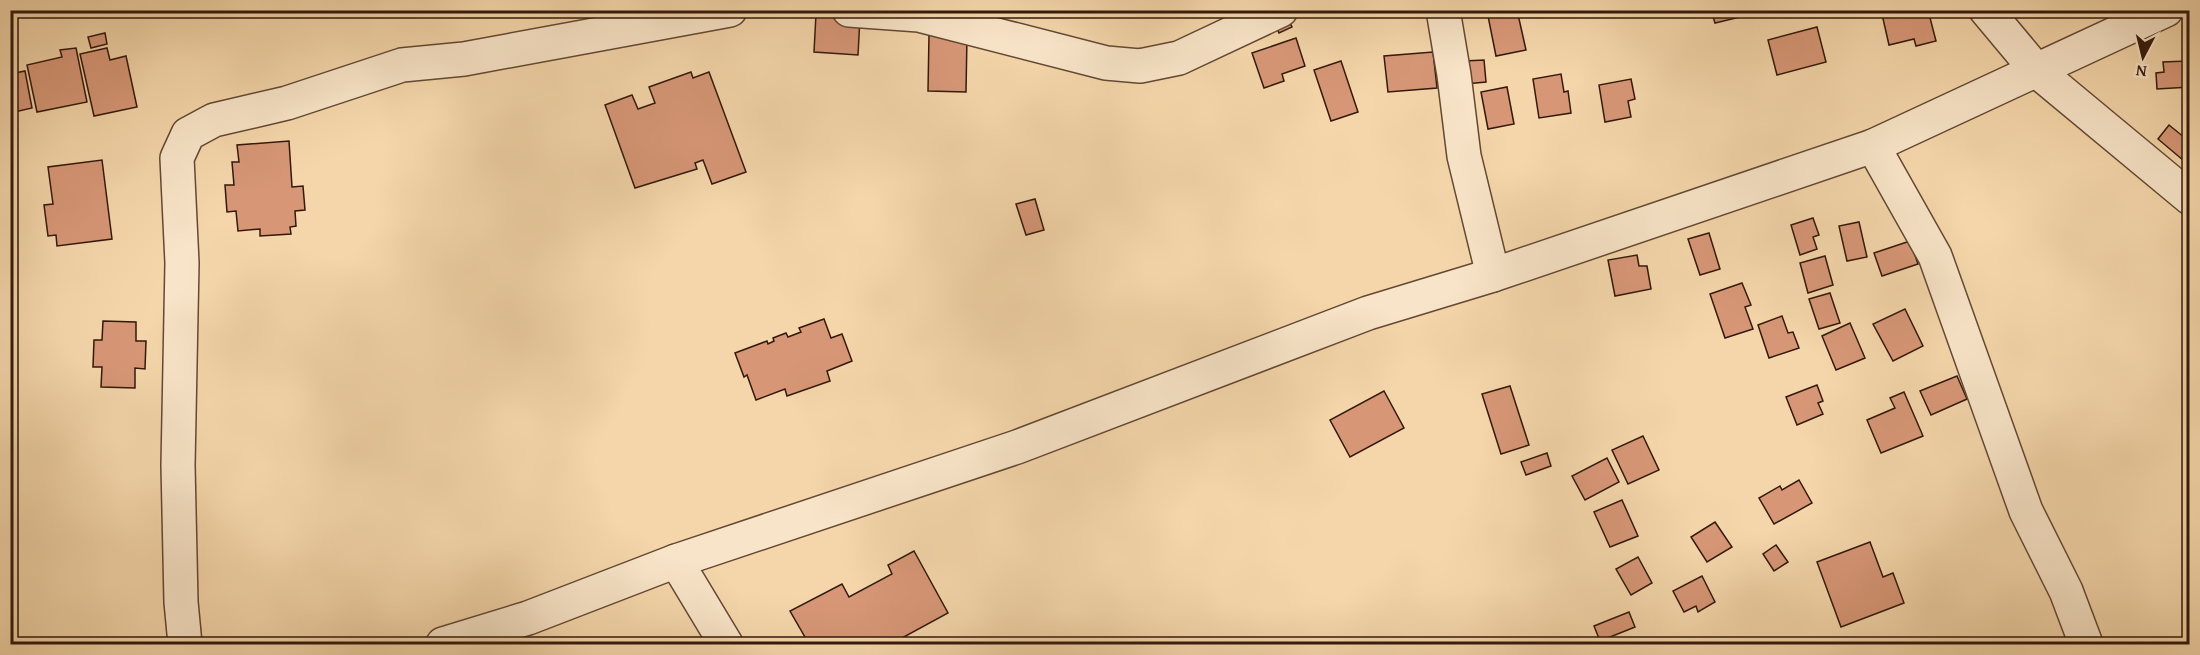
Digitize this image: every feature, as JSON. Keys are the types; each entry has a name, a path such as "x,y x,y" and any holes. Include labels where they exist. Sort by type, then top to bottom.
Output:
{"street":[{"path":"185,645 181,602 178,465 182,263 177,158 188,134 214,120 287,103 402,65 464,59 730,10"},
{"path":"849,10 920,15 1106,63 1140,66 1179,58 1281,10"},
{"path":"1443,10 1464,156 1493,275"},
{"path":"1986,10 2037,71 2190,198"},
{"path":"443,645 528,618 675,561 1017,447 1368,313 1493,275 1873,146 2166,10"},
{"path":"1873,146 1935,255 2026,511 2066,591 2086,645"},
{"path":"675,561 726,645"}],"building":[{"path":"1517,10 1526,50 1496,56 1488,16"},
{"path":"1711,10 1757,10 1757,13 1715,23"},
{"path":"1881,10 1928,10 1936,41 1916,46 1914,39 1889,45"},
{"path":"816,14 860,17 858,55 814,52"},
{"path":"1286,15 1292,27 1279,33 1274,21"},
{"path":"1817,27 1826,62 1777,75 1768,40"},
{"path":"105,33 107,44 91,48 88,37"},
{"path":"929,35 967,36 966,92 928,91"},
{"path":"1296,38 1305,66 1282,74 1284,81 1264,88 1252,53"},
{"path":"76,48 87,102 37,112 27,65 62,57 60,50"},
{"path":"107,48 110,60 126,56 137,107 94,116 80,54"},
{"path":"1433,52 1437,88 1388,92 1384,56"},
{"path":"1484,60 1486,82 1465,84 1464,61"},
{"path":"1341,61 1358,112 1331,121 1314,70"},
{"path":"2187,61 2187,71 2190,70 2190,87 2157,89 2156,73 2164,72 2163,62"},
{"path":"25,71 32,108 10,113 10,74"},
{"path":"691,72 693,78 709,72 746,172 712,184 703,160 695,163 697,169 635,188 605,105 632,95 638,109 655,103 649,87"},
{"path":"1561,74 1564,92 1568,91 1571,113 1539,118 1533,79"},
{"path":"1631,79 1635,99 1628,101 1631,117 1605,122 1599,85"},
{"path":"1507,87 1514,124 1488,129 1481,92"},
{"path":"2169,125 2190,142 2190,166 2158,139"},
{"path":"289,141 292,187 303,186 305,210 295,211 296,226 290,227 291,234 260,236 260,229 238,231 236,211 227,212 225,185 234,185 232,162 239,162 237,145"},
{"path":"102,160 112,239 57,246 56,235 48,236 44,205 53,204 48,167"},
{"path":"1035,199 1044,230 1026,235 1016,204"},
{"path":"1813,218 1819,235 1813,237 1817,249 1800,255 1791,225"},
{"path":"1859,222 1867,257 1847,261 1839,226"},
{"path":"1709,233 1720,269 1700,275 1688,239"},
{"path":"1910,241 1918,264 1882,276 1874,253"},
{"path":"1637,255 1639,266 1647,266 1651,289 1615,296 1608,260"},
{"path":"1825,256 1833,285 1808,293 1800,263"},
{"path":"1742,283 1751,305 1745,307 1753,329 1725,338 1710,294"},
{"path":"1830,293 1840,323 1819,329 1809,299"},
{"path":"1905,309 1923,346 1893,361 1873,324"},
{"path":"1782,316 1788,333 1793,332 1799,348 1769,358 1758,325"},
{"path":"824,319 831,338 842,334 852,361 827,371 830,381 787,396 785,389 756,400 747,375 744,377 735,353 767,341 768,344 774,341 773,338 786,333 788,337 801,332 799,328"},
{"path":"103,321 136,322 136,341 146,341 145,369 135,368 135,388 101,387 102,367 93,367 94,340 102,340"},
{"path":"1850,323 1865,358 1836,370 1822,336"},
{"path":"1957,376 1967,399 1931,415 1920,391"},
{"path":"1817,385 1823,401 1818,403 1823,414 1797,425 1786,397"},
{"path":"1510,386 1529,445 1501,454 1482,394"},
{"path":"1384,391 1404,428 1350,457 1330,420"},
{"path":"1904,392 1923,436 1881,453 1867,420 1895,408 1890,398"},
{"path":"1643,436 1659,470 1628,484 1612,450"},
{"path":"1547,453 1551,466 1526,475 1521,462"},
{"path":"1607,458 1619,482 1585,500 1572,476"},
{"path":"1799,480 1812,503 1774,524 1759,498 1780,486 1782,490"},
{"path":"1622,500 1638,536 1610,547 1594,512"},
{"path":"1715,522 1732,547 1707,562 1691,537"},
{"path":"1870,542 1883,577 1893,573 1904,603 1841,627 1817,562"},
{"path":"1776,545 1788,562 1774,571 1763,554"},
{"path":"914,551 948,613 900,639 902,642 897,644 809,644 790,611 842,584 849,597 892,574 888,565"},
{"path":"1638,557 1652,583 1631,595 1616,569"},
{"path":"1702,576 1715,602 1698,612 1696,606 1684,612 1673,591"},
{"path":"1629,612 1635,627 1600,641 1594,626"}]}
